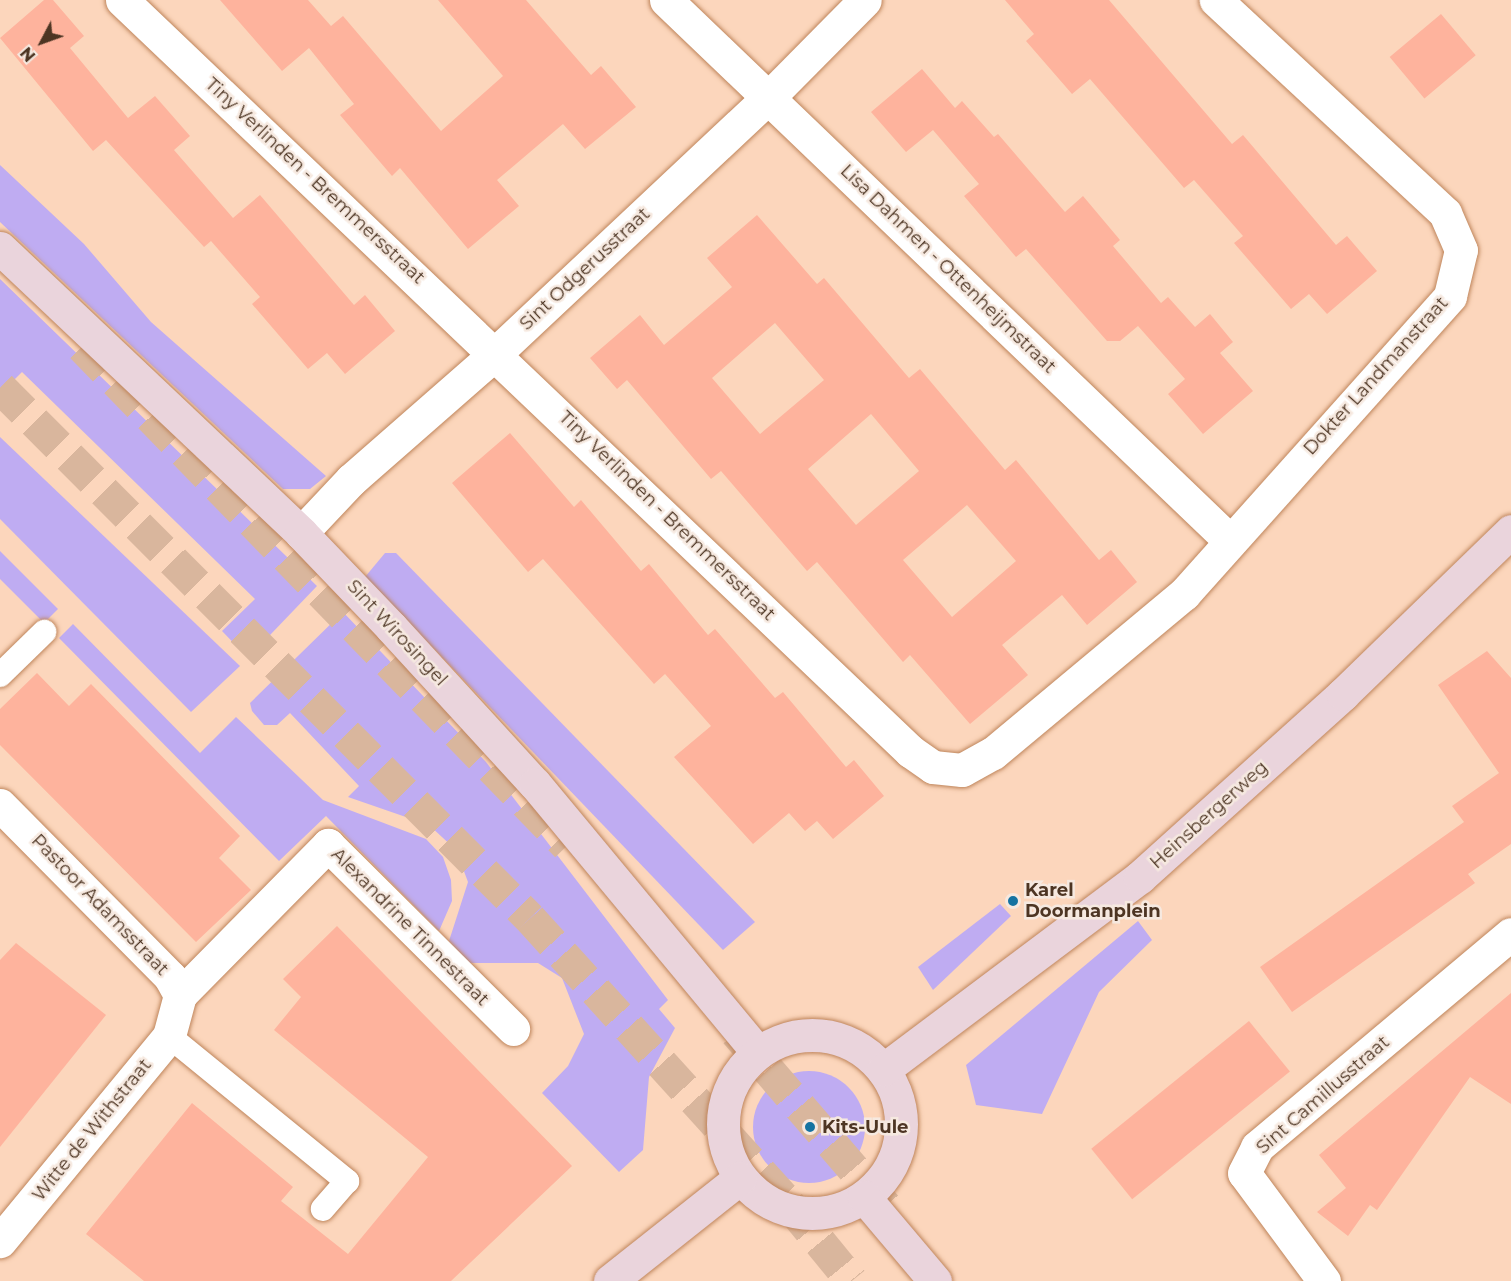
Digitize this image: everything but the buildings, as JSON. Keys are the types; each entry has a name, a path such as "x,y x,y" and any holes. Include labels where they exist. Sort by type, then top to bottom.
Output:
{"main road":[{"name":"Sint Wirosingel","path":"0,248 301,533 519,767 758,1053"},
{"name":"Heinsbergerweg","path":"883,1070 1140,877 1343,694 1511,531"},
{"path":"824,1036 854,1046 883,1070 896,1096 900,1136 889,1169 864,1197 826,1213 802,1213 759,1196 741,1178 723,1134 724,1109 732,1085 758,1053 781,1040 824,1036"},
{"path":"610,1281 741,1178"},
{"path":"864,1197 935,1281"}],"street":[{"name":"Tiny Verlinden - Bremmersstraat","path":"122,0 497,352 910,751 933,767 962,770 993,753 1184,594 1228,539"},
{"name":"Lisa Dahmen - Ottenheijmstraat","path":"666,0 1228,539"},
{"name":"Sint Odgerusstraat","path":"301,533 351,480 497,352 769,97 865,0"},
{"name":"Dokter Landmanstraat","path":"1216,0 1445,213 1461,250 1450,296 1228,539"},
{"name":"Pastoor Adamsstraat","path":"0,805 170,977 176,1015"},
{"name":"Alexandrine Tinnestraat","path":"176,1015 328,845 513,1029"},
{"name":"Sint Camillusstraat","path":"1324,1281 1244,1173 1257,1147 1511,934"},
{"name":"Witte de Withstraat","path":"0,1241 176,1015"}],"lane":[{"path":"0,675 44,633"},
{"path":"176,1015 347,1181 323,1209"}],"shaded area":[{"path":"0,165 84,244 151,322 326,476 310,489 283,489 0,222"},
{"path":"0,279 317,586 248,658 222,631 255,599 22,372 0,394"},
{"path":"0,437 240,666 191,712 0,519"},
{"path":"0,551 58,609 44,623 0,579"},
{"path":"385,553 396,553 755,922 723,950 365,577"},
{"path":"343,612 486,762 668,1000 659,1009 675,1028 649,1077 643,1150 619,1172 542,1093 568,1066 584,1034 562,978 538,963 469,963 449,941 468,882 456,850 429,825 348,797 359,786 290,713 277,725 264,725 252,711 250,703"},
{"path":"73,624 200,753 236,717 323,800 426,839 443,857 451,880 452,901 439,931 326,816 279,861 59,638"},
{"path":"1000,904 1011,916 933,990 918,967"},
{"path":"1138,921 1152,940 1099,992 1042,1114 976,1105 966,1065"},
{"path":"809,1071 830,1075 848,1088 861,1106 865,1127 861,1148 848,1166 830,1179 809,1183 788,1179 770,1166 757,1148 753,1127 757,1106 770,1088 788,1075"}],"tunnel":[{"path":"82,346 567,845"},
{"path":"0,387 530,918 789,1204 852,1281"},
{"path":"736,1032 894,1216"}],"place":[{"name":"Karel Doormanplein","path":"1013,901"},
{"name":"Kits-Uule","path":"810,1127"}]}
